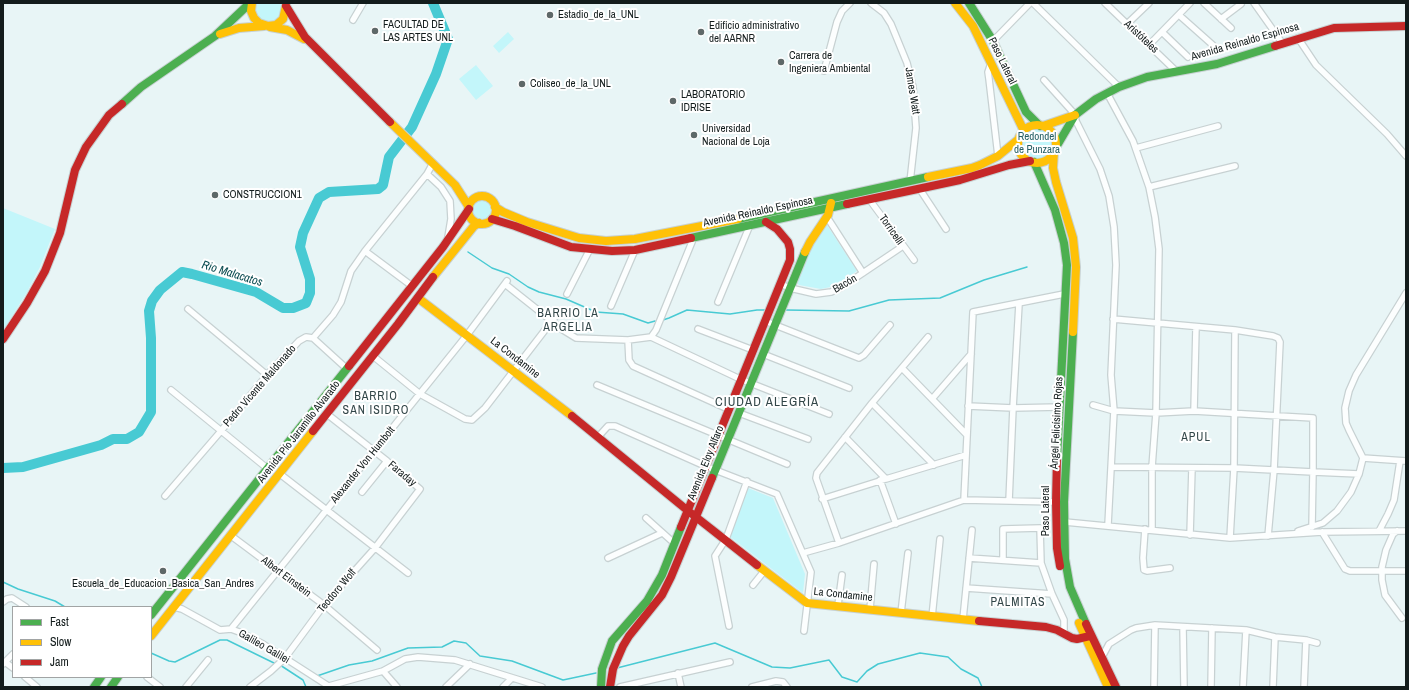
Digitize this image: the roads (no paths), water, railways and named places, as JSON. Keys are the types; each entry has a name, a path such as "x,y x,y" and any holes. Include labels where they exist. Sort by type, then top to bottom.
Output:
{"main road":[{"path":"251,3 253,16 257,22 266,26 287,30 311,44"},
{"path":"3,339 27,303 45,271 60,233 75,170 86,147 95,133 109,115 141,87 215,36 251,3"},
{"name":"Paso Lateral","path":"955,3 973,26 991,63 1022,135"},
{"name":"Paso Lateral","path":"969,3 993,41 1026,112 1042,126"},
{"path":"215,36 239,28 276,25 286,14 286,5"},
{"path":"286,5 294,22 311,44 460,190 469,208 471,218 479,223 485,223 492,219 495,214 495,207 489,198 460,190"},
{"name":"Avenida Reinaldo Espinosa","path":"1055,151 1064,132 1075,115 1107,93 1147,77 1217,64 1298,38 1340,27 1406,26"},
{"name":"Avenida Reinaldo Espinosa","path":"1042,126 1075,115"},
{"path":"1042,126 1047,128 1053,134 1056,143 1055,151 1048,160 1039,163 1032,162 1025,158 1019,149 1022,135 1028,128 1042,126"},
{"name":"Avenida Reinaldo Espinosa","path":"492,219 567,245 590,249 635,250 960,180 973,172 980,165 998,156 1022,135"},
{"name":"Ángel Felicísimo Rojas","path":"1055,151 1053,168 1073,238 1076,267 1064,522 1065,559 1070,587 1090,639 1102,657 1114,687"},
{"name":"Avenida Reinaldo Espinosa","path":"495,207 503,212 534,224 589,240 635,239 695,228 910,181 1032,162"},
{"name":"Paso Lateral","path":"1032,162 1055,210 1064,243 1067,265 1064,294 1056,502 1057,548 1061,576 1068,597 1114,687"},
{"path":"469,208 472,200 481,196"},
{"name":"Avenida Eloy Alfaro","path":"610,687 613,669 623,646 629,636 662,595 671,577 790,288 810,242 827,217 831,208 831,198"},
{"name":"Avenida Pío Jaramillo Alvarado","path":"152,614 388,317 448,240 469,208"},
{"name":"Avenida Eloy Alfaro","path":"601,687 604,662 612,641 641,607 655,588 662,575 740,379 790,260 790,249 788,242 777,229 766,222"},
{"name":"Avenida Pío Jaramillo Alvarado","path":"152,635 373,356 443,264 474,226 479,223"},
{"path":"434,258 443,264"},
{"name":"La Condamine","path":"418,298 598,437 687,510 808,603 932,617 1046,627 1075,639 1090,639"},
{"path":"388,317 398,324"},
{"path":"339,378 349,386"},
{"path":"291,438 301,446"},
{"path":"244,499 254,506"},
{"path":"197,559 206,566"},
{"path":"152,619 160,624"},
{"path":"94,687 100,678"}],"street":[{"path":"354,20 363,3"},
{"path":"824,71 842,11 850,3"},
{"name":"James Watt","path":"871,3 884,13 891,24 907,63 913,87 916,128 909,190"},
{"path":"993,41 1032,3 1119,87"},
{"name":"Aristóteles","path":"1105,3 1177,72"},
{"path":"1128,24 1149,3"},
{"path":"1149,45 1190,3"},
{"path":"1204,3 1231,28"},
{"path":"1254,3 1283,44"},
{"path":"1221,19 1241,4"},
{"path":"1179,14 1215,47"},
{"path":"1162,32 1188,57"},
{"path":"1298,38 1321,69 1387,134 1406,156"},
{"path":"991,63 988,74 998,156"},
{"path":"1044,80 1075,115 1076,121 1100,169 1109,196 1114,227 1115,259 1111,375 1114,411 1108,525"},
{"path":"1107,93 1136,148 1149,187 1159,249 1156,413 1152,467 1152,529"},
{"path":"1136,148 1218,126"},
{"name":"Pedro Vicente Maldonado","path":"165,496 222,431 267,375 299,341 306,337 313,338 333,315 342,302 351,271 365,250 427,174 433,163"},
{"path":"1149,187 1235,166"},
{"path":"427,174 441,186 450,201 451,219 448,240"},
{"path":"919,188 946,229"},
{"name":"Torricelli","path":"869,199 914,260"},
{"path":"827,217 863,273"},
{"path":"718,302 750,225"},
{"path":"651,337 656,330 694,238 695,228"},
{"name":"Bacón","path":"780,284 816,294 823,294 836,290 903,246"},
{"path":"567,294 590,249"},
{"path":"365,250 412,286"},
{"path":"611,306 635,250"},
{"name":"Alexander Von Humbolt","path":"231,629 467,335 506,282 553,319"},
{"path":"1288,534 1323,523 1337,511 1351,492 1359,474 1363,458 1346,423 1345,408 1349,391 1356,375 1406,293"},
{"path":"964,500 973,312 1064,294"},
{"path":"1009,501 1019,304"},
{"path":"188,309 267,375"},
{"path":"373,356 420,394 469,421 474,419 485,408 553,319 563,330 576,338 628,340 651,337 740,379 829,414"},
{"path":"1113,319 1235,330 1273,336 1279,340 1274,470 1268,536"},
{"path":"764,321 859,358 864,355 890,325"},
{"path":"1194,411 1196,327"},
{"path":"698,329 753,350"},
{"path":"1230,538 1234,468 1235,330"},
{"path":"839,543 822,499 816,476 872,403 928,337"},
{"path":"313,338 346,368"},
{"path":"628,340 629,360 633,366 728,409"},
{"path":"763,354 849,388"},
{"path":"932,399 971,354"},
{"path":"902,368 967,435"},
{"path":"597,384 717,436 787,464"},
{"path":"171,390 268,469"},
{"path":"872,403 934,464"},
{"path":"1093,405 1114,411 1156,413 1194,411 1313,418 1312,527"},
{"path":"968,406 1013,408 1059,407"},
{"path":"738,413 808,439"},
{"name":"Faraday","path":"327,414 420,489"},
{"path":"598,437 608,426 615,426 705,466 747,481 779,495 811,574 804,631"},
{"path":"845,437 886,479"},
{"path":"822,499 880,480 966,455"},
{"path":"1363,458 1403,461 1394,500 1379,531"},
{"path":"362,492 387,461"},
{"path":"1112,467 1234,468 1359,474"},
{"path":"1190,535 1192,468"},
{"path":"280,474 408,573"},
{"path":"880,480 896,524"},
{"path":"729,626 715,556 726,539 747,481"},
{"name":"Teodoro Wolf","path":"250,687 284,660 324,605 375,548 420,489"},
{"path":"803,553 839,543 964,500 1056,502"},
{"path":"646,518 674,543"},
{"path":"1064,522 1152,529 1190,535 1230,538 1322,532 1406,531"},
{"path":"1003,560 1003,529 1040,528 1041,563 1052,594 1064,620 1064,634"},
{"path":"1145,529 1143,558 1144,570 1147,571 1170,568"},
{"path":"963,619 972,530"},
{"path":"1397,531 1393,534 1390,541 1384,558 1382,572 1385,595 1402,618"},
{"path":"1322,532 1345,569 1350,571 1406,571"},
{"path":"608,558 662,533"},
{"name":"Albert Einstein","path":"230,535 324,605 378,650"},
{"path":"932,617 940,539"},
{"path":"901,613 908,553"},
{"path":"969,558 1041,563"},
{"path":"870,609 874,564"},
{"path":"753,585 765,570"},
{"path":"838,606 842,575"},
{"path":"966,588 1052,594"},
{"path":"3,602 12,598 24,606"},
{"name":"Galileo Galilei","path":"174,607 182,609 220,630 231,629 256,640 284,660 329,687"},
{"path":"641,607 648,614"},
{"path":"1154,687 1155,625"},
{"path":"1102,657 1109,644 1131,630 1155,625 1246,630 1275,637 1306,640 1317,643"},
{"path":"1183,627 1184,687"},
{"path":"1211,687 1212,628"},
{"path":"1243,687 1246,630"},
{"path":"1274,687 1275,637"},
{"path":"1090,639 1109,644"},
{"path":"1304,687 1306,640"},
{"path":"4,663 12,655"},
{"path":"329,687 383,671 405,659 418,657 455,660 542,687"},
{"path":"186,687 208,660"},
{"path":"620,687 730,662"},
{"path":"446,687 470,664"},
{"path":"383,671 397,687"},
{"path":"678,673 681,687"},
{"path":"25,678 38,687"},
{"path":"148,678 160,687"},
{"path":"503,687 512,678"},
{"path":"752,687 776,681 783,682 788,687"}],"waterway":[{"name":"Rio Malacatos","path":"3,468 23,467 101,445 113,439 127,439 139,432 151,412 151,338 149,311 152,301 160,290 182,272 256,292 283,308 293,308 306,303 310,293 310,279 300,247 303,233 319,198 329,192 378,189 383,185 389,157 412,127 436,74 448,39 433,3"},
{"path":"468,252 492,268 509,274 528,287 539,292 566,299 596,312 623,314 648,323 655,321"},
{"path":"786,310 849,311 889,300 940,298 984,280 1027,267"},
{"path":"663,320 687,310 730,314 766,310"},
{"path":"3,582 18,589 55,601 63,606"},
{"path":"152,653 175,662 220,640 227,640 276,664"},
{"path":"317,676 349,665 372,661 408,648 442,647 454,641 466,643 480,656 512,661 563,680 596,673"},
{"path":"617,668 715,643 772,667 790,668 829,660 842,677 857,682 867,671 878,664 920,653 948,657 961,669 978,678 982,687"},
{"path":"280,665 303,680 306,687"}],"place":[{"name":"Estadio_de_la_UNL","path":"550,15"},
{"name":"FACULTAD DE LAS ARTES UNL","path":"375,31"},
{"name":"Edificio administrativo del AARNR","path":"701,32"},
{"name":"Carrera de Ingeniera Ambiental","path":"781,62"},
{"name":"Coliseo_de_la_UNL","path":"522,84"},
{"name":"LABORATORIO IDRISE","path":"673,101"},
{"name":"Universidad Nacional de Loja","path":"694,135"},
{"name":"CONSTRUCCION1","path":"215,195"},
{"name":"Escuela_de_Educacion_Basica_San_Andres","path":"163,571"}],"district":[{"name":"BARRIO LA ARGELIA","path":"568,321"},
{"name":"CIUDAD ALEGRÍA","path":"767,403"},
{"name":"BARRIO SAN ISIDRO","path":"376,404"},
{"name":"APUL","path":"1196,438"},
{"name":"PALMITAS","path":"1018,603"}],"park label":[{"name":"Redondel de Punzara","path":"1037,143"}]}
